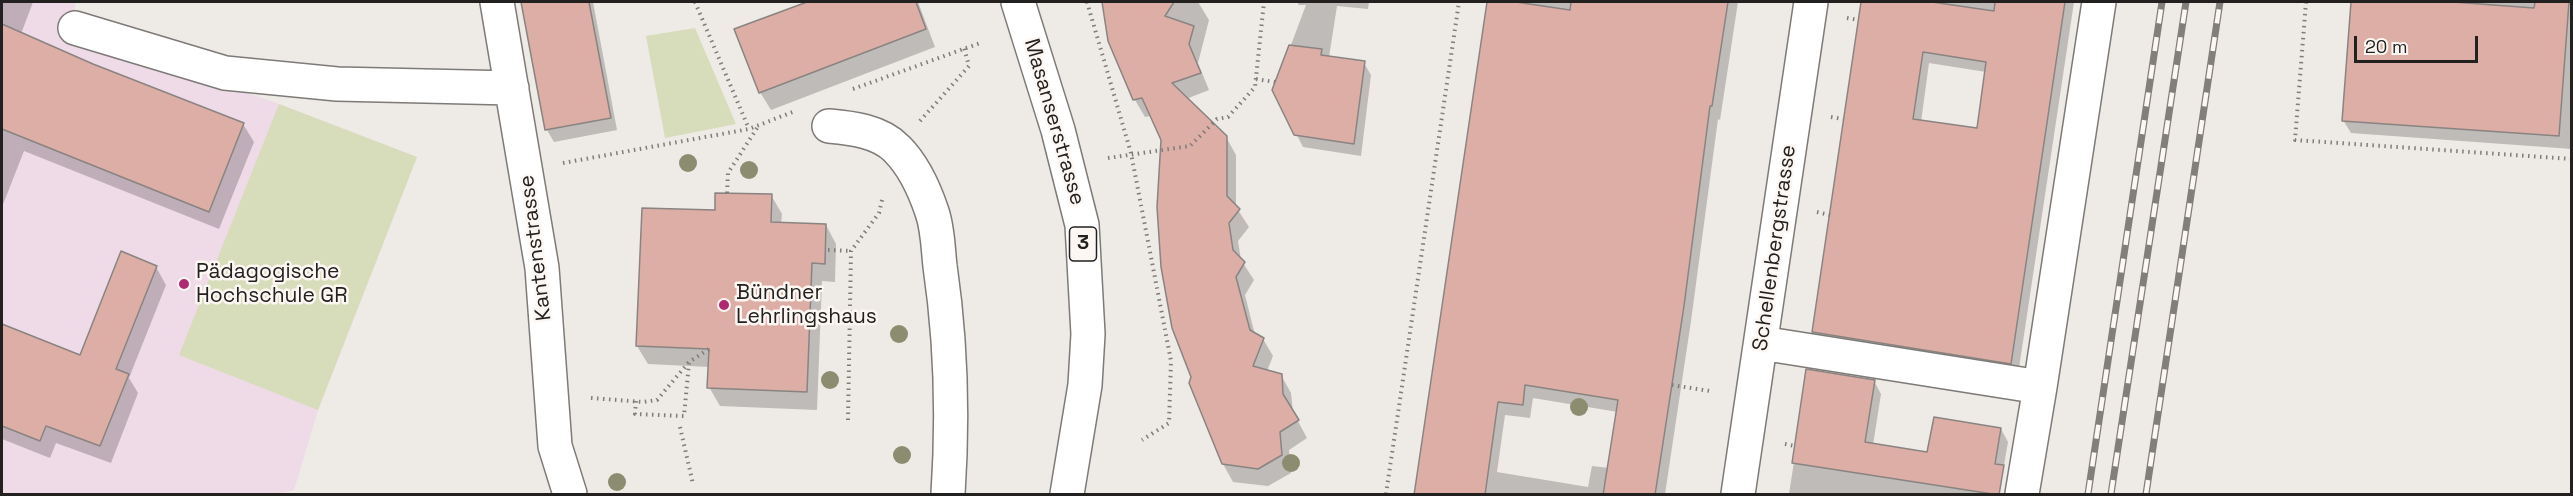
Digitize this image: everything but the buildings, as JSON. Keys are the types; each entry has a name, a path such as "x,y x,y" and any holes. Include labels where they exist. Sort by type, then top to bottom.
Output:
{"street":[{"name":"Kantenstrasse","path":"497,2 542,268 556,450 570,495"},
{"name":"Masanserstrasse","path":"1018,2 1058,130 1082,225 1088,334 1085,384 1067,495"},
{"name":"Schellenbergstrasse","path":"1738,495 1812,2"},
{"path":"2022,495 2099,2"},
{"path":"75,28 225,73 337,84 512,88"},
{"path":"816,117 876,136 896,148 920,182 933,214 944,292 950,387 948,495"},
{"path":"1761,343 2040,387"}],"path":[{"path":"695,2 749,129"},
{"path":"1087,2 1131,153 1171,362 1169,423 1142,440"},
{"path":"1108,158 1190,146 1217,119 1228,117 1255,87 1264,2"},
{"path":"1386,495 1459,2"},
{"path":"2306,2 2295,140 2571,159"},
{"path":"845,92 980,43"},
{"path":"848,420 851,251 879,213 896,148 969,66 964,48"},
{"path":"1256,79 1275,82"},
{"path":"527,169 749,129 760,124 816,117"},
{"path":"727,193 728,173 760,124"},
{"path":"828,250 851,251"},
{"path":"551,394 636,402 657,400 689,362 709,349"},
{"path":"636,402 635,414 684,416 689,362"},
{"path":"1672,386 1710,391"},
{"path":"680,427 693,484"}],"shaded area":[{"name":"Pädagogische Hochschule GR","path":"2,2 75,2 76,35 279,104 417,157 318,410 294,490 277,494 2,494"}],"green space":[{"path":"695,28 736,124 665,138 646,36"},
{"path":"279,104 417,157 318,410 179,355"}],"railway":[{"path":"2088,494 2162,2"},
{"path":"2111,494 2186,2"},
{"path":"2146,494 2220,2"}],"place":[{"name":"Pädagogische Hochschule GR","path":"184,284"},
{"name":"Bündner Lehrlingshaus","path":"724,305"}]}
